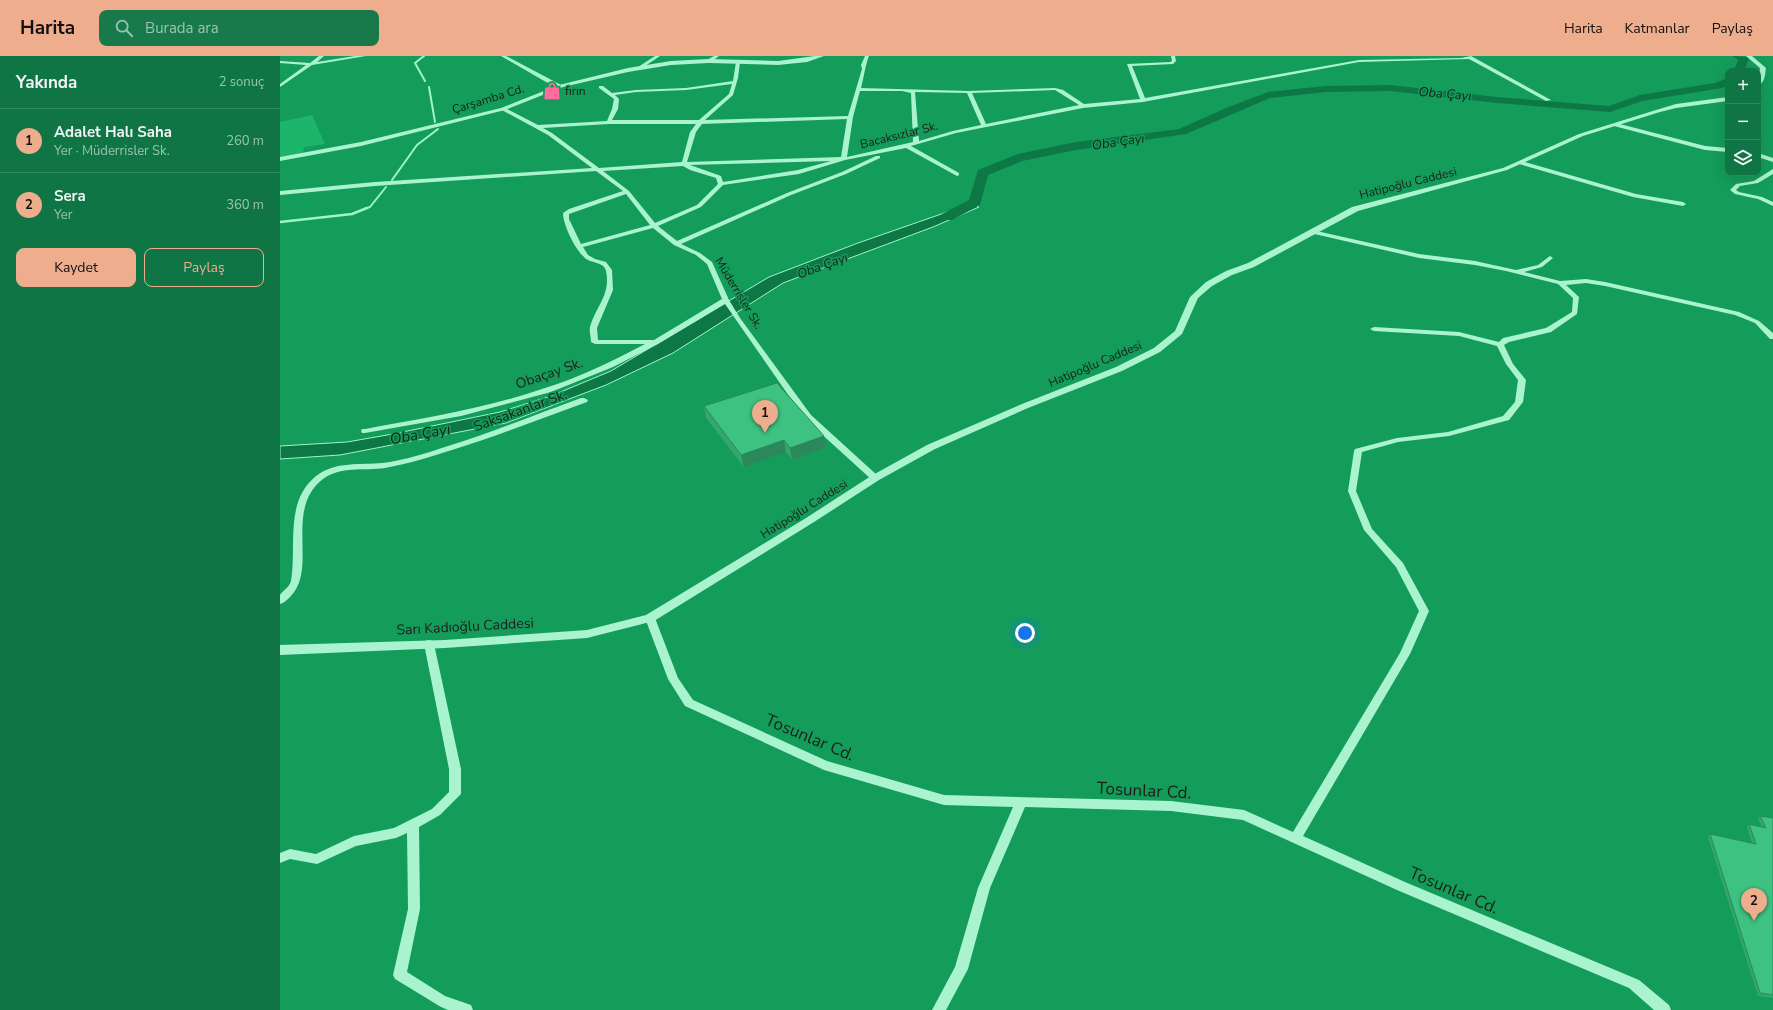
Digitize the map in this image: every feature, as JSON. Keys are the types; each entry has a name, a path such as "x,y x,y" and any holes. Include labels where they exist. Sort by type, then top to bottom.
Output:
{"street":[{"path":"280,86 322,56"},
{"path":"280,62 310,64 364,56"},
{"path":"503,56 548,81 561,86"},
{"path":"636,69 658,56"},
{"path":"708,61 717,56"},
{"name":"Çarşamba Cd.","path":"280,159 361,144 503,109 561,86 636,69 671,63 708,61 778,63 807,60 821,56"},
{"path":"280,193 376,184 597,169 684,164 844,159 850,118 864,69 863,64 867,56"},
{"path":"1143,100 1129,65 1171,63 1174,61 1173,56"},
{"path":"1749,56 1763,68 1761,80"},
{"path":"1469,57 1548,100"},
{"name":"Bacaksızlar Sk.","path":"721,184 799,172 844,159 906,146 984,126 1082,106 1143,100 1359,61 1440,60 1469,57"},
{"path":"684,164 692,132 700,122 731,95 735,82 738,62"},
{"path":"612,94 686,88 735,82"},
{"path":"601,87 617,99 615,109 609,122"},
{"path":"858,89 969,92 1055,89 1061,91 1082,106"},
{"path":"909,90 913,92 916,143"},
{"path":"969,92 984,126"},
{"name":"Hatipoğlu Caddesi","path":"650,618 810,520 875,478 930,447 1025,406 1119,369 1157,350 1179,332 1194,297 1209,284 1229,273 1251,265 1362,206 1401,195 1474,178 1521,163 1581,135 1676,106 1725,99"},
{"name":"Müderrisler Sk.","path":"503,109 550,134 627,192 654,226 676,244 698,254 710,263 726,300 737,318 808,417 875,478"},
{"path":"537,127 609,122 700,122 850,118"},
{"path":"1616,125 1705,148 1725,150"},
{"path":"676,244 790,194 844,174 873,159 906,146 957,174"},
{"path":"1761,156 1773,160"},
{"path":"1521,163 1635,196 1683,204"},
{"path":"580,246 654,226 699,206 721,184 719,177 692,169 684,164"},
{"path":"1773,171 1756,182 1738,185 1733,190 1737,193 1760,198 1773,204"},
{"path":"627,192 566,213 566,218 574,238 586,256 604,263 610,270 610,290 593,328 595,342 655,342"},
{"path":"1312,232 1419,256 1475,263 1516,271 1560,283 1586,281 1605,284 1737,313 1757,322 1773,337"},
{"path":"1516,271 1540,266 1550,258"},
{"path":"1500,345 1506,340 1548,330 1575,313 1576,297 1560,283"},
{"name":"Obaçay Sk.","path":"365,431 461,414 548,390 610,365 655,342 726,300"},
{"path":"1296,838 1405,654 1424,611 1400,565 1368,530 1352,491 1358,451 1397,440 1449,434 1506,418 1519,402 1522,380 1510,364 1500,345 1459,334 1374,329"},
{"name":"Saksakanlar Sk.","path":"280,602 295,584 300,506 310,487 323,474 336,468 371,467 413,460 472,441 584,400"},
{"name":"Tosunlar Cd.","path":"650,618 673,679 689,703 824,765 944,800 1171,806 1244,815 1401,886 1634,984 1664,1010"},
{"name":"Sarı Kadıoğlu Caddesi","path":"280,650 429,644 587,634 650,618"},
{"path":"280,858 290,854 317,859 354,841 396,833 436,812 455,794 455,769 429,644"},
{"path":"939,1010 961,969 984,888 1021,802"},
{"path":"413,824 414,909 400,975 441,1001 466,1010"}],"shaded area":[{"path":"312,115 325,144 304,147 303,154 280,157 280,122"}],"water":[{"path":"970,204 979,207 933,227 783,283 673,353 606,385 506,423 340,455 280,459 280,446 347,442 393,434 500,412 551,396 611,371 769,277 858,243"}],"building":[{"path":"777,383 824,436 790,448 784,440 741,455 704,406"},
{"path":"1760,816 1773,818 1773,995 1760,993 1710,834 1756,844 1749,824 1766,828"}],"waterway":[{"path":"424,56 415,63 425,81"},
{"name":"Oba Çayı","path":"1738,56 1744,59 1740,68"},
{"name":"Oba Çayı","path":"947,217 975,202 982,173 1018,158 1076,146 1182,132 1230,110 1268,95 1326,89 1390,88 1497,100 1610,109 1640,98 1718,86 1725,82"},
{"path":"429,87 435,122"},
{"path":"392,180 417,145 438,129"},
{"path":"367,208 370,207 386,187"},
{"path":"280,222 352,214 367,208"}],"place":[{"name":"fırın","path":"552,91"},
{"name":"Adalet Halı Saha","path":"765,433"},
{"name":"Sera","path":"1754,921"}]}
